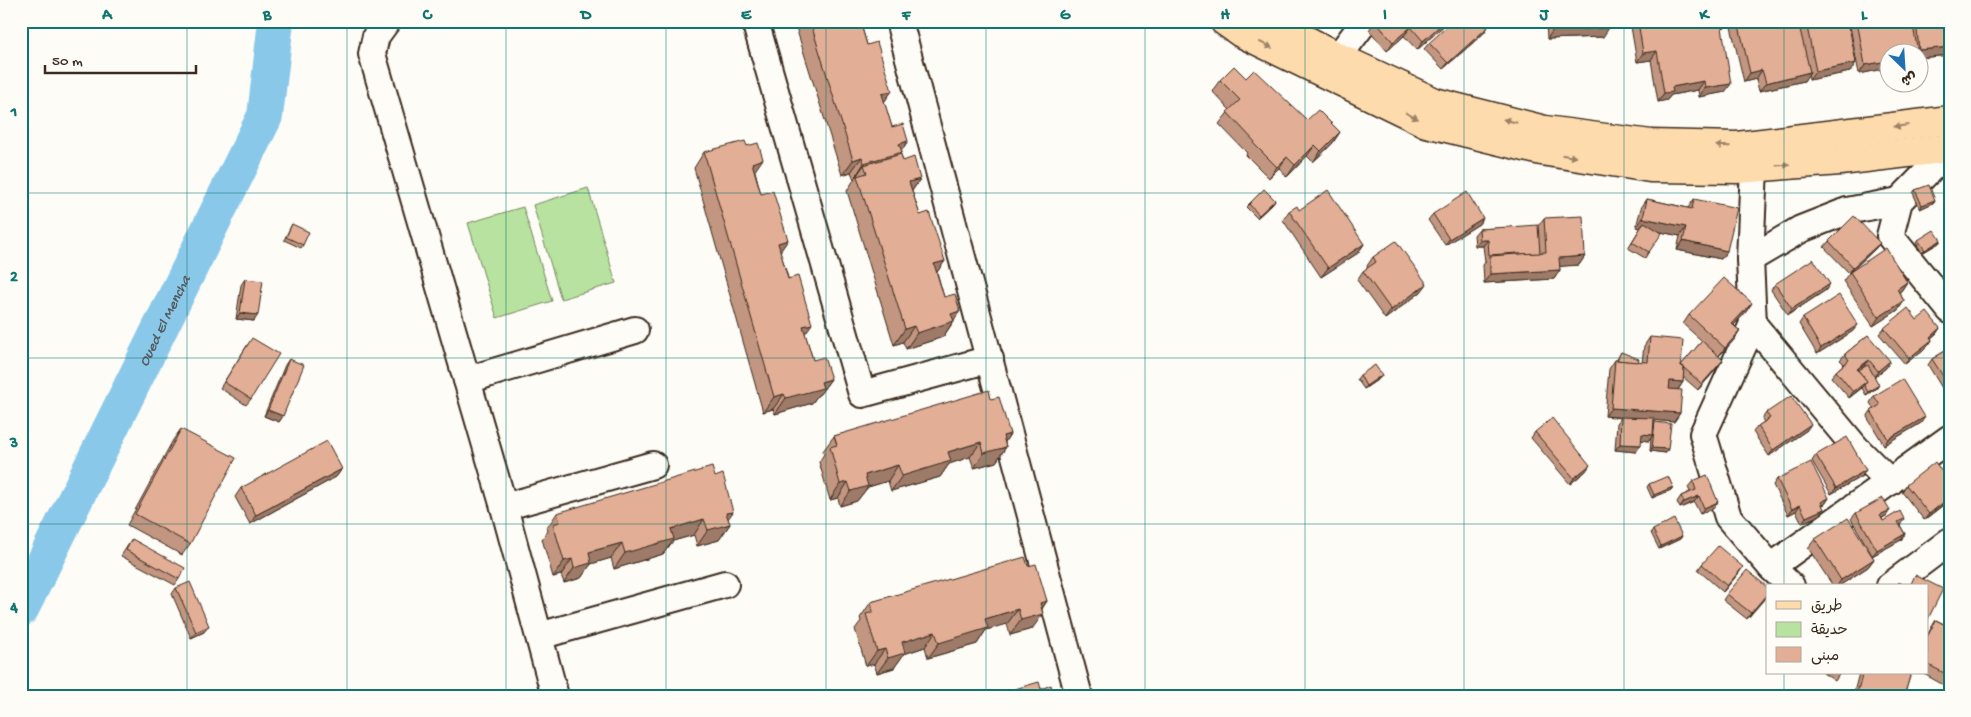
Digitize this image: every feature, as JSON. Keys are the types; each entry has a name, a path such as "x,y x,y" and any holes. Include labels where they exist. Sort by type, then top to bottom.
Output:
{"main road":[{"path":"1224,21 1241,33 1426,123 1542,152 1650,168 1737,169 1840,161 1950,148"},
{"path":"1271,21 1338,57 1435,102 1545,130 1651,144 1737,146 1950,120"}],"street":[{"path":"387,21 376,36 372,54 504,507 555,696"},
{"path":"755,21 862,394 990,359"},
{"path":"899,21 1079,696"},
{"path":"1338,57 1365,21"},
{"path":"1950,148 1899,201 1890,236 1950,310"},
{"path":"1754,167 1750,259 1754,324 1703,434 1728,517 1771,567 1789,584"},
{"path":"1750,259 1801,228 1847,211 1899,201"},
{"path":"1754,324 1856,448 1890,482"},
{"path":"467,380 635,330"},
{"path":"1771,567 1950,438"},
{"path":"504,507 653,465"},
{"path":"1893,584 1950,541"},
{"path":"539,636 725,584"}],"green space":[{"path":"588,188 616,283 561,299 533,205"},
{"path":"523,207 552,301 497,318 468,223"}],"building":[{"path":"810,21 860,21 867,45 877,42 892,91 882,94 892,127 903,124 908,141 899,144 902,152 864,163 862,157 853,160"},
{"path":"1375,21 1445,21 1423,41 1411,27 1393,42"},
{"path":"1453,21 1483,21 1488,27 1448,63 1429,43"},
{"path":"1553,21 1609,21 1609,28 1553,30"},
{"path":"1638,21 1721,21 1731,84 1705,88 1704,81 1672,87 1673,92 1664,93 1657,51 1643,53"},
{"path":"1738,21 1798,21 1810,72 1766,83 1762,70 1750,73"},
{"path":"1848,21 1856,63 1816,71 1806,22"},
{"path":"1857,21 1912,21 1916,42 1878,42 1878,63 1865,65"},
{"path":"1916,21 1950,21 1950,47 1928,49 1928,42 1918,42"},
{"path":"1234,66 1246,78 1254,70 1307,120 1318,110 1340,132 1321,151 1315,145 1295,165 1287,157 1277,167 1254,144 1255,142 1227,112 1240,100 1220,80"},
{"path":"745,141 747,146 758,143 763,159 752,163 761,194 773,191 788,240 778,243 788,279 798,276 812,324 803,326 813,360 824,357 831,379 821,382 823,388 786,398 784,394 774,397 704,152"},
{"path":"901,154 903,161 914,157 920,179 909,182 920,215 929,212 945,261 934,264 944,297 955,294 960,311 951,314 954,321 917,333 914,326 905,329 857,176 867,173 864,165"},
{"path":"1929,185 1935,200 1922,205 1915,190"},
{"path":"1264,189 1275,200 1259,215 1249,204"},
{"path":"1328,190 1364,244 1328,268 1289,211 1297,206 1299,210"},
{"path":"1467,192 1483,218 1449,239 1433,214"},
{"path":"1647,199 1692,209 1694,199 1737,208 1727,251 1683,241 1686,227 1643,218"},
{"path":"1583,216 1585,256 1559,258 1560,270 1490,274 1490,256 1546,252 1544,218"},
{"path":"1854,216 1880,243 1853,267 1829,241"},
{"path":"1644,222 1662,233 1649,252 1632,242"},
{"path":"292,224 309,232 303,245 286,237"},
{"path":"1538,225 1540,253 1489,255 1488,240 1480,240 1479,229"},
{"path":"1934,230 1941,240 1925,250 1918,240"},
{"path":"1396,241 1427,284 1391,310 1363,271 1376,262 1373,257"},
{"path":"1886,248 1907,282 1897,289 1904,301 1879,317 1850,272"},
{"path":"1813,259 1830,284 1792,309 1775,284"},
{"path":"1724,278 1752,303 1732,324 1740,331 1725,348 1689,315"},
{"path":"245,279 263,281 258,315 240,313"},
{"path":"1839,295 1858,325 1821,348 1803,318"},
{"path":"1908,308 1917,320 1927,312 1940,328 1930,337 1932,340 1909,358 1884,328"},
{"path":"1868,335 1890,361 1878,371 1869,360 1857,369 1867,381 1853,392 1836,371 1849,360 1845,354"},
{"path":"1650,337 1683,340 1681,366 1684,367 1683,382 1670,381 1669,389 1682,390 1680,413 1611,408 1615,360 1648,362"},
{"path":"252,338 279,354 251,399 224,382"},
{"path":"1702,341 1723,360 1702,384 1681,365"},
{"path":"1950,348 1950,387 1932,359"},
{"path":"1621,352 1639,359 1638,362 1617,360"},
{"path":"289,359 304,365 283,416 268,410"},
{"path":"1375,365 1382,375 1366,386 1360,375"},
{"path":"1868,365 1879,385 1868,392 1864,385 1867,381 1858,370"},
{"path":"1902,379 1925,417 1888,439 1871,411 1880,405 1874,396"},
{"path":"989,390 991,399 999,397 1010,434 1003,436 1006,447 984,453 981,442 948,452 951,461 902,476 898,465 865,475 868,486 851,491 848,482 840,484 830,447 837,445 834,436"},
{"path":"1791,396 1811,424 1773,450 1758,426 1770,418 1766,413"},
{"path":"1621,417 1654,418 1653,435 1642,434 1641,445 1620,444"},
{"path":"1552,418 1590,465 1574,478 1535,432"},
{"path":"1655,422 1671,424 1668,449 1652,448"},
{"path":"181,429 236,458 190,544 135,514"},
{"path":"1847,437 1866,470 1836,488 1816,455"},
{"path":"327,441 342,469 256,515 241,488"},
{"path":"1811,462 1829,498 1821,502 1824,509 1806,517 1800,505 1792,509 1777,479"},
{"path":"1935,462 1948,480 1945,483 1950,489 1950,497 1929,514 1906,485"},
{"path":"712,467 715,477 723,474 733,512 726,513 730,524 708,530 704,519 671,529 674,539 625,553 622,543 589,552 591,563 574,568 572,559 564,561 553,524 560,522 557,513"},
{"path":"1707,475 1718,502 1704,508 1699,496 1684,502 1681,496 1696,490 1693,481"},
{"path":"1668,476 1673,487 1654,495 1649,484"},
{"path":"1883,498 1890,510 1880,515 1883,521 1900,511 1904,519 1898,522 1905,534 1877,550 1856,513"},
{"path":"1848,518 1874,559 1841,580 1815,539"},
{"path":"1674,519 1682,536 1661,546 1653,530"},
{"path":"132,539 185,568 179,579 126,550"},
{"path":"1718,546 1743,567 1727,586 1702,564"},
{"path":"1025,557 1028,566 1036,564 1047,601 1040,603 1043,614 1021,620 1018,609 985,619 988,628 939,643 935,632 902,642 905,653 888,658 885,649 877,651 866,614 873,612 871,602"},
{"path":"1747,570 1766,586 1766,595 1751,613 1727,594"},
{"path":"1915,575 1943,589 1928,619 1928,584 1911,584"},
{"path":"190,582 209,626 196,632 176,588"},
{"path":"1936,620 1947,626 1950,621 1950,676 1928,665 1928,635"},
{"path":"1863,674 1911,674 1904,696 1856,696"},
{"path":"1039,682 1041,689 1051,685 1054,696 1002,696 1001,693"},
{"path":"1936,692 1941,696 1933,696"}],"waterway":[{"name":"Oued El Mencha","path":"21,609 265,116 276,21"}]}
